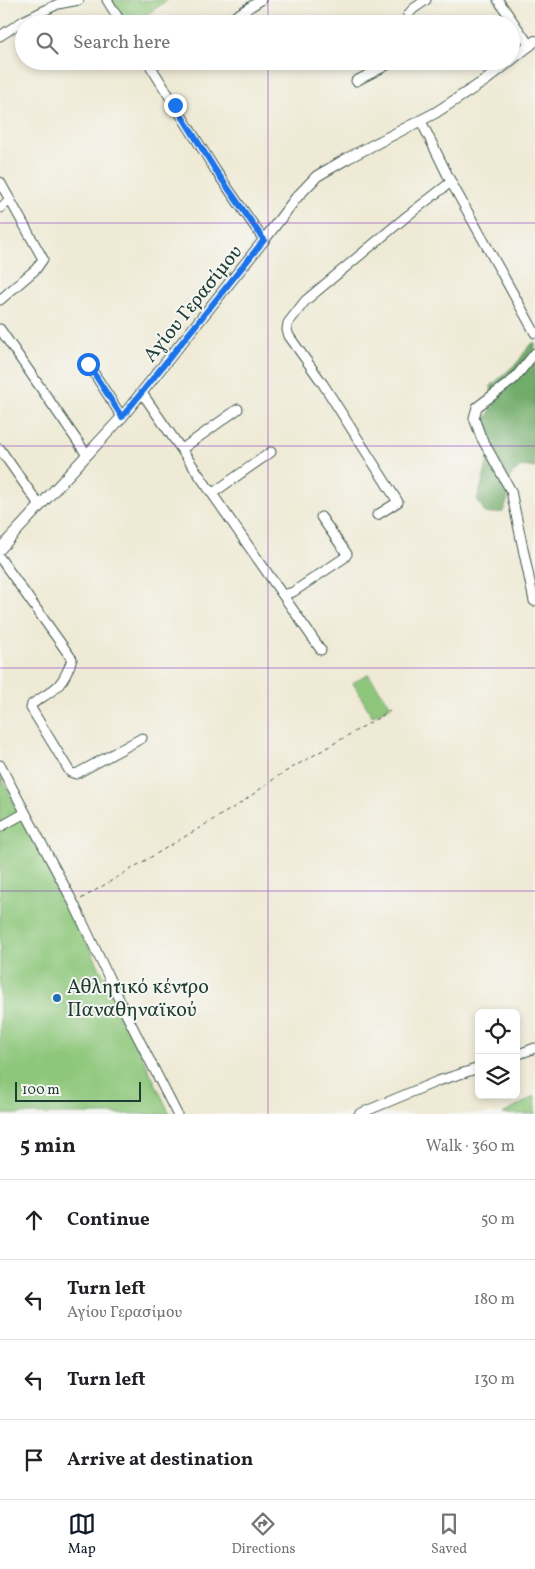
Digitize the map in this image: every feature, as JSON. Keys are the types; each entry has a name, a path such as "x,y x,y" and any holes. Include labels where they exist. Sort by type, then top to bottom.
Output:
{"street":[{"path":"34,15 57,2 79,0"},
{"path":"107,0 116,15"},
{"path":"238,15 262,0"},
{"path":"408,15 426,0"},
{"path":"498,0 510,15"},
{"path":"0,36 15,26"},
{"path":"520,28 532,43"},
{"name":"Αγίου Γερασίμου","path":"520,53 532,43"},
{"path":"153,70 216,171 264,240"},
{"path":"356,81 377,70"},
{"name":"Αγίου Γερασίμου","path":"0,549 122,417 296,198 318,176 348,158 422,121 499,70"},
{"path":"422,121 451,182 535,333"},
{"path":"0,182 43,259 36,269 0,300"},
{"path":"377,515 398,502 323,384 289,336 287,330 288,323 305,301 451,182"},
{"path":"0,208 10,200"},
{"path":"0,329 87,455"},
{"path":"534,601 511,491 481,437 474,418 477,407 514,379 535,353"},
{"path":"88,364 122,417"},
{"path":"142,393 321,650"},
{"path":"182,449 238,409"},
{"path":"0,449 40,506"},
{"path":"213,494 272,452"},
{"path":"283,595 293,592 344,558 347,554 321,517"},
{"path":"0,558 72,659 66,677 54,690 32,704 31,708 70,772 76,774 142,738"},
{"path":"0,765 74,904 126,1014 177,1114"},
{"path":"0,827 25,813"},
{"path":"519,1054 535,1048"},
{"path":"359,1114 438,1081 475,1069"}],"path":[{"path":"74,904 241,803 278,776 390,711"}],"green space":[{"path":"111,0 168,0 146,15 120,15"},
{"path":"535,342 535,468 522,466 511,475 507,502 503,512 486,514 477,499 491,444 485,420 493,406 491,386 518,362 529,346"},
{"path":"368,674 391,706 372,716 353,683"},
{"name":"Αθλητικό κέντρο Παναθηναϊκού","path":"0,775 87,942 170,1114 0,1114"},
{"path":"535,1096 535,1114 503,1114"}],"place":[{"name":"Αθλητικό κέντρο Παναθηναϊκού","path":"57,998"}],"route":[{"path":"88,364 122,417 264,240 216,171 175,105"}]}
